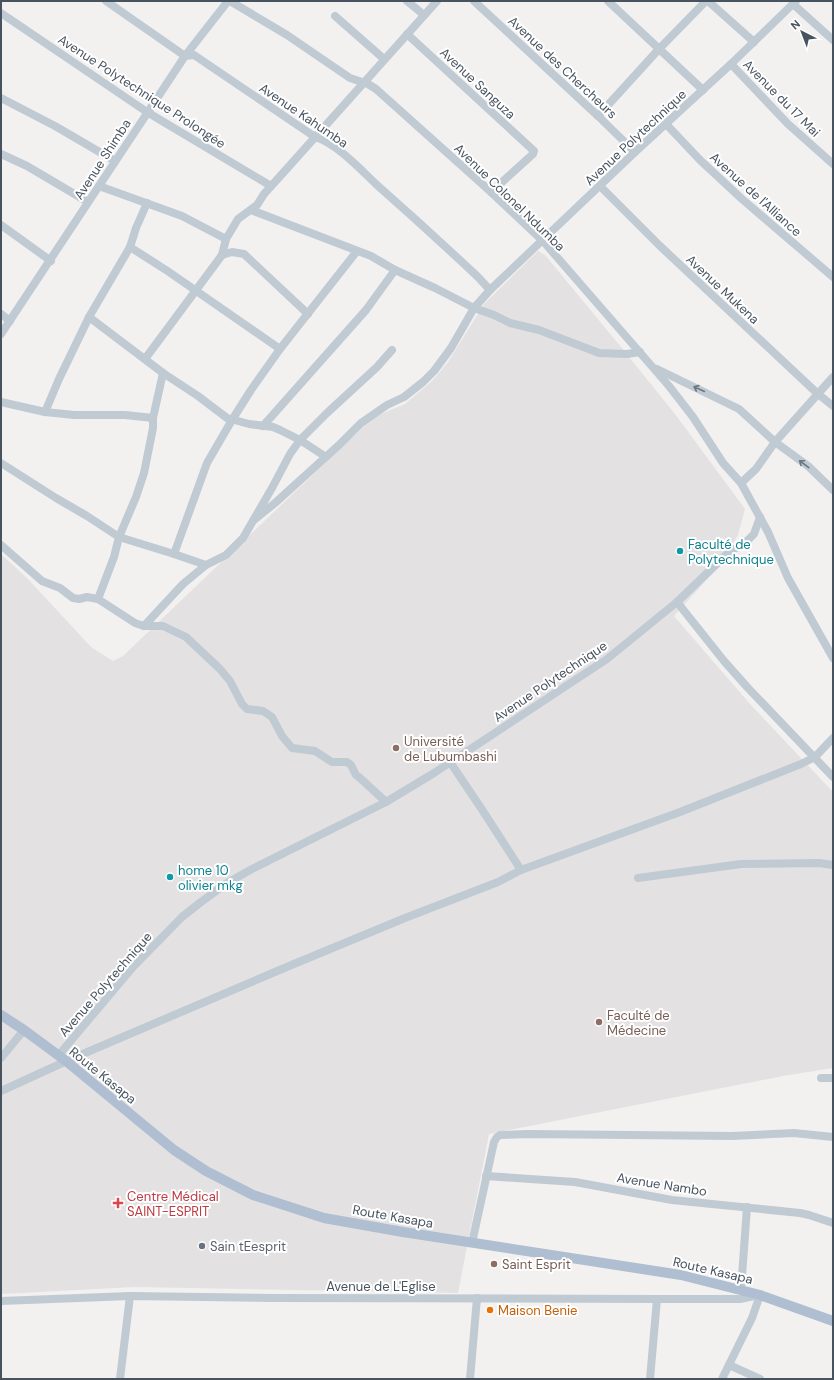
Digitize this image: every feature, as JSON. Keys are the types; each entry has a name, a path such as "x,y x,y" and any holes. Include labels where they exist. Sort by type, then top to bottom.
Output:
{"main road":[{"name":"Route Kasapa","path":"1,1015 62,1058 174,1150 206,1171 253,1195 324,1218 472,1243 681,1275 760,1295 833,1321"}],"street":[{"name":"Avenue Kahumba","path":"106,1 185,56 194,55 315,137 330,143 360,168 478,277 490,290"},
{"name":"Avenue Shimba","path":"1,334 185,56 229,1"},
{"name":"Avenue Colonel Ndumba","path":"229,1 287,35 350,78 363,82 376,89 491,192 543,241 584,290 654,368 693,417 723,463 740,483 768,532 788,578 833,658"},
{"path":"407,1 424,16"},
{"path":"145,359 222,255 226,239 238,219 252,210 271,186 363,82 437,1"},
{"name":"Avenue des Chercheurs","path":"474,1 635,152"},
{"path":"608,1 703,90"},
{"path":"598,116 659,49 707,1 754,42"},
{"path":"795,2 833,40"},
{"name":"Avenue Polytechnique","path":"254,520 275,503 361,424 386,405 404,396 423,382 434,371 451,348 474,308 490,290 795,2"},
{"name":"Avenue Polytechnique Prolongée","path":"1,13 147,112 271,186"},
{"path":"335,16 384,59"},
{"name":"Avenue Sanguza","path":"407,34 534,151 534,154 491,192"},
{"name":"Avenue du 17 Mai","path":"731,64 788,124 833,164"},
{"path":"1,98 55,126 115,161"},
{"name":"Avenue de l'Alliance","path":"666,124 700,160 742,199 833,277"},
{"path":"1,154 27,166 88,202"},
{"path":"99,186 182,216 226,239"},
{"name":"Avenue Mukena","path":"600,186 660,246 818,394 833,406"},
{"path":"45,412 89,317 130,247 136,228 147,203"},
{"path":"252,210 378,259 395,270 440,290 474,308 494,315 510,323 539,330 596,352 627,354 640,352"},
{"path":"1,225 50,261"},
{"path":"130,247 196,290 280,349"},
{"path":"174,554 207,463 232,420 280,349 357,251"},
{"path":"222,255 232,252 244,254 308,314"},
{"path":"263,426 366,310 395,270"},
{"path":"1,314 10,321"},
{"path":"89,317 163,373 198,396 224,416 232,420 248,424 273,427 300,440 326,456"},
{"path":"144,626 183,584 206,565 226,555 243,538 290,454 300,440 377,367 392,350"},
{"path":"654,368 739,409 775,442 808,466 833,490"},
{"path":"98,599 114,557 119,537 136,497 144,473 153,428 153,418 163,373"},
{"path":"740,483 756,469 775,442 833,377"},
{"path":"1,402 45,412 74,415 153,418"},
{"path":"1,463 119,537 206,565"},
{"name":"Avenue Polytechnique","path":"62,1058 133,967 182,918 201,902 227,883 252,869 386,802 607,659 677,602 727,554 748,540 754,534 760,517"},
{"path":"1,545 42,581 60,588 73,598 79,599 87,597 98,599 130,620 144,626 163,626 186,638 220,669 230,681 242,704 247,709 263,711 272,717 282,736 292,748 315,752 332,762 347,762 351,765 356,775 386,802"},
{"path":"677,602 724,661 748,688 833,777"},
{"path":"1,1091 62,1058 405,918 498,882 521,870 687,809 796,766 815,757 833,738"},
{"path":"450,762 482,808 521,870"},
{"path":"638,878 741,864 818,863 833,865"},
{"path":"1,1058 24,1030"},
{"path":"821,1078 833,1078"},
{"path":"472,1243 494,1142 500,1135 732,1136 794,1133 833,1137"},
{"name":"Avenue Nambo","path":"486,1176 575,1182 672,1200 809,1214 833,1223"},
{"path":"741,1290 747,1207"},
{"path":"722,1379 752,1318 760,1295"},
{"name":"Avenue de L'Eglise","path":"1,1301 130,1296 273,1298 740,1299 760,1295"},
{"path":"120,1379 130,1296"},
{"path":"470,1379 477,1298"},
{"path":"650,1379 657,1299"},
{"path":"729,1365 760,1379"}],"shaded area":[{"name":"Université de Lubumbashi","path":"538,251 545,255 675,414 745,509 738,535 721,564 674,616 750,704 833,792 833,1068 783,1076 489,1134 458,1293 134,1287 1,1294 1,554 28,579 91,647 113,661 123,656 368,422 381,414 405,404 433,380 448,362 484,304"}],"place":[{"name":"Faculté de Polytechnique","path":"680,551"},
{"name":"Université de Lubumbashi","path":"396,748"},
{"name":"home 10 olivier mkg","path":"170,877"},
{"name":"Faculté de Médecine","path":"599,1022"},
{"name":"Centre Médical SAINT-ESPRIT","path":"118,1203"},
{"name":"Sain tEesprit","path":"202,1246"},
{"name":"Saint Esprit","path":"494,1264"},
{"name":"Maison Benie","path":"490,1310"}]}
